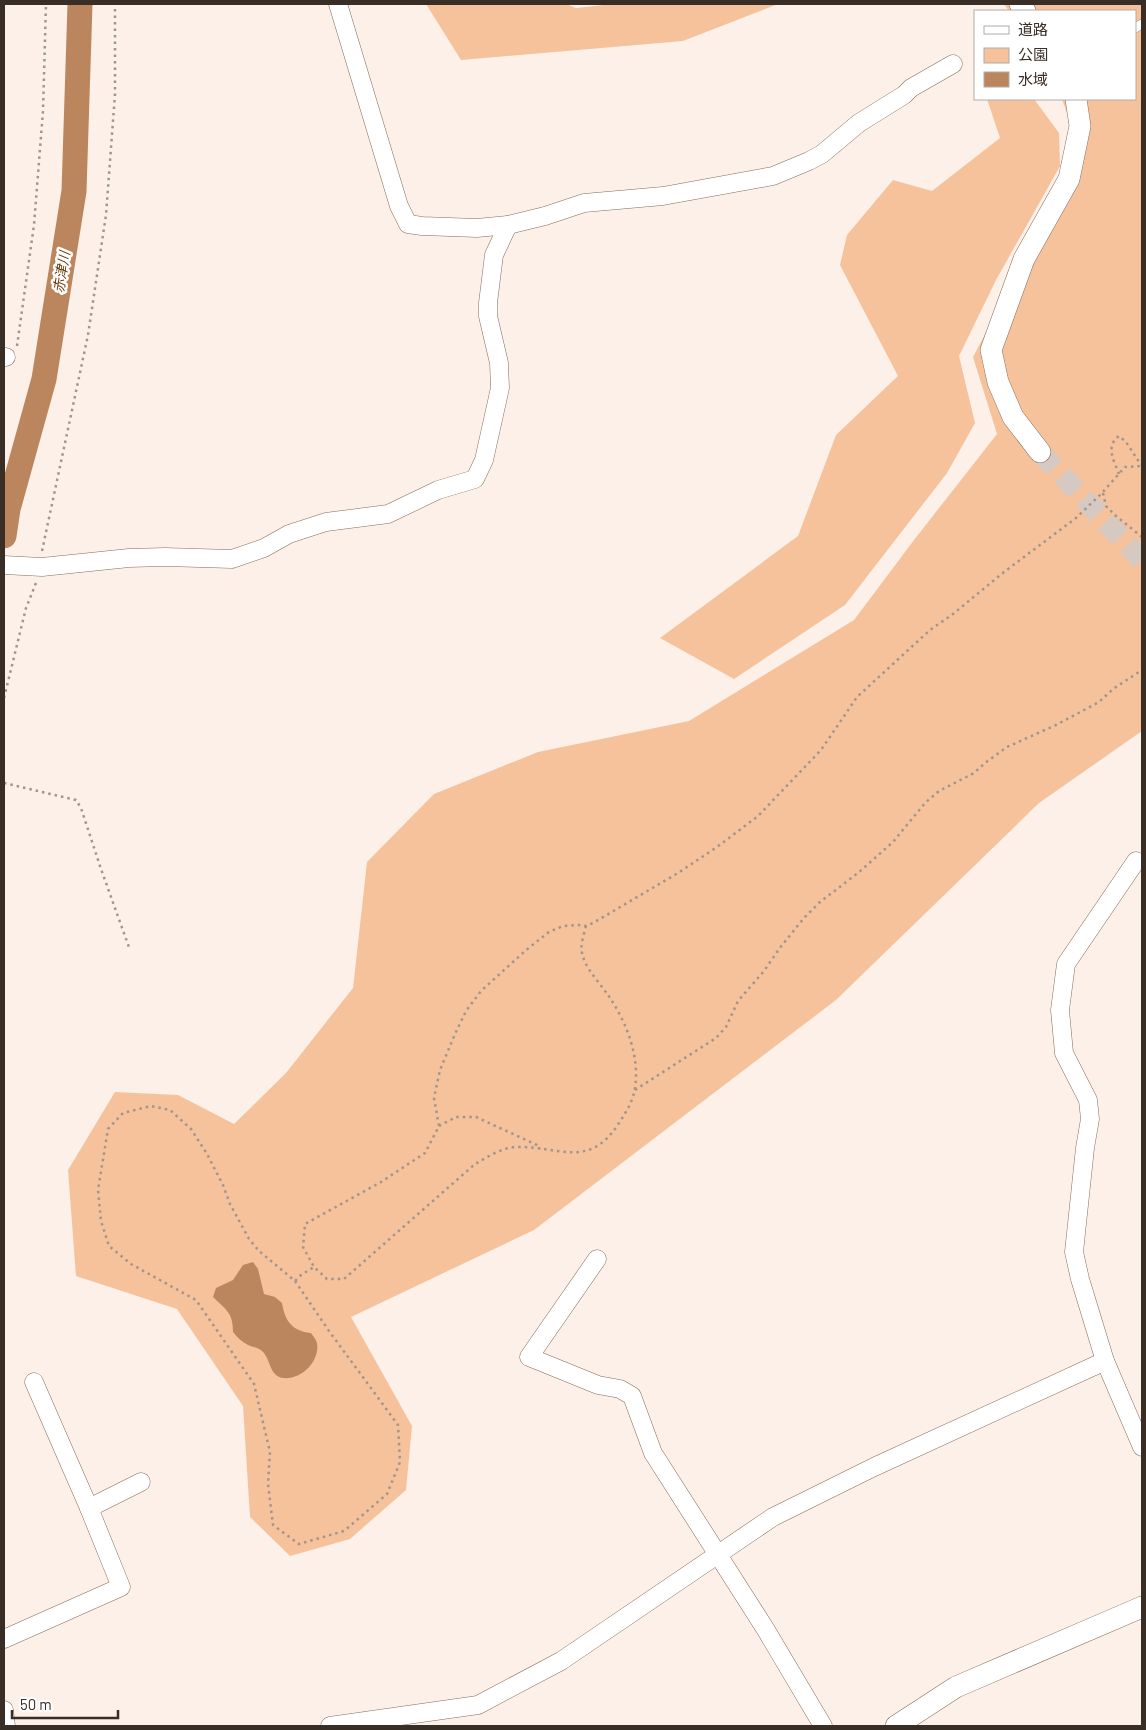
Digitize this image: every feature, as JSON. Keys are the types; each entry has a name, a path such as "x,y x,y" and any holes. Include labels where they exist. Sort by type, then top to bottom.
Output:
{"street":[{"path":"338,4 399,206 408,224 422,226 477,228 508,225 545,216 584,203 663,196 773,176 822,154 859,123 912,88 954,64"},
{"path":"1040,452 1013,417 998,382 991,350 1024,259 1069,179 1080,126 1076,100"},
{"path":"4,565 40,567 165,557 232,559 264,548 289,534 326,522 388,514 438,490 475,480 484,460 500,388 499,363 488,316 488,303 494,255 508,225"},
{"path":"1136,860 1066,964 1060,1010 1064,1053 1088,1100 1090,1119 1085,1148 1074,1252 1080,1279 1105,1362 1142,1446"},
{"path":"597,1259 529,1357 598,1385 620,1389 632,1396 652,1453 766,1630 822,1726"},
{"path":"330,1726 478,1704 561,1661 773,1517 874,1467 1105,1362"},
{"path":"4,1638 121,1587 90,1508 34,1382"},
{"path":"90,1508 141,1482"},
{"path":"896,1726 956,1687 1142,1607"},
{"path":"4,1710 6,1726"}],"path":[{"path":"5,357 17,350 34,225 43,111 46,4"},
{"path":"4,698 26,608 40,567 42,548 88,335 106,215 116,94 115,4"},
{"path":"439,1126 434,1098 440,1070 454,1034 466,1011 481,991 549,932 563,926 578,924 586,926 678,873 758,816 821,750 857,697 930,630 1076,518 1103,493 1125,467 1142,465 1126,442 1118,436 1114,439 1111,446 1112,455 1119,474"},
{"path":"1103,493 1106,506 1142,537"},
{"path":"635,1090 716,1038 726,1027 738,1001 764,971 804,918 820,902 894,842 925,803 939,791 974,773 1006,747 1056,725 1099,702 1113,688 1142,670"},
{"path":"4,783 76,800 81,808 130,950"},
{"path":"541,1149 537,1145 476,1117 456,1117 439,1126 425,1152 381,1182 305,1224 303,1246 314,1267 327,1280 344,1279 475,1164 496,1152 516,1147 574,1153 595,1149 610,1136 627,1112 635,1090 637,1069 632,1045 624,1023 613,1002 590,969 582,952 586,926"},
{"path":"151,1106 170,1110 191,1129 207,1154 223,1184 230,1204 249,1239 266,1258 295,1281 398,1426 400,1462 387,1494 344,1531 299,1544 273,1525 268,1484 270,1452 254,1384 196,1300 131,1264 109,1246 101,1221 98,1190 108,1129 123,1113 151,1106"},
{"path":"295,1281 314,1267"}],"green space":[{"path":"426,4 566,4 576,8 613,4 778,4 683,41 461,60"},
{"path":"1004,4 1142,4 1142,731 1039,803 836,1000 534,1230 351,1317 412,1426 406,1490 350,1539 290,1556 250,1517 243,1406 177,1309 76,1276 68,1170 115,1092 178,1095 234,1124 286,1073 353,988 367,862 434,794 538,752 689,721 854,620 997,434 973,357 1081,153 1062,100 1136,100 1136,10 1008,10"},
{"path":"987,100 1035,100 1059,133 1060,166 996,280 959,356 975,423 947,473 845,605 734,679 660,638 798,536 836,435 898,376 840,265 847,235 893,180 932,191 1000,138"}],"water":[{"path":"253,1262 258,1269 264,1294 275,1297 282,1303 290,1324 299,1330 311,1333 317,1342 316,1356 313,1363 297,1376 290,1378 278,1377 262,1351 244,1343 233,1332 230,1316 213,1297 216,1288 233,1280 243,1265"}],"waterway":[{"name":"赤津川","path":"4,536 8,509 44,379 74,191 80,4"}],"tunnel":[{"path":"1040,452 1142,560"}]}
